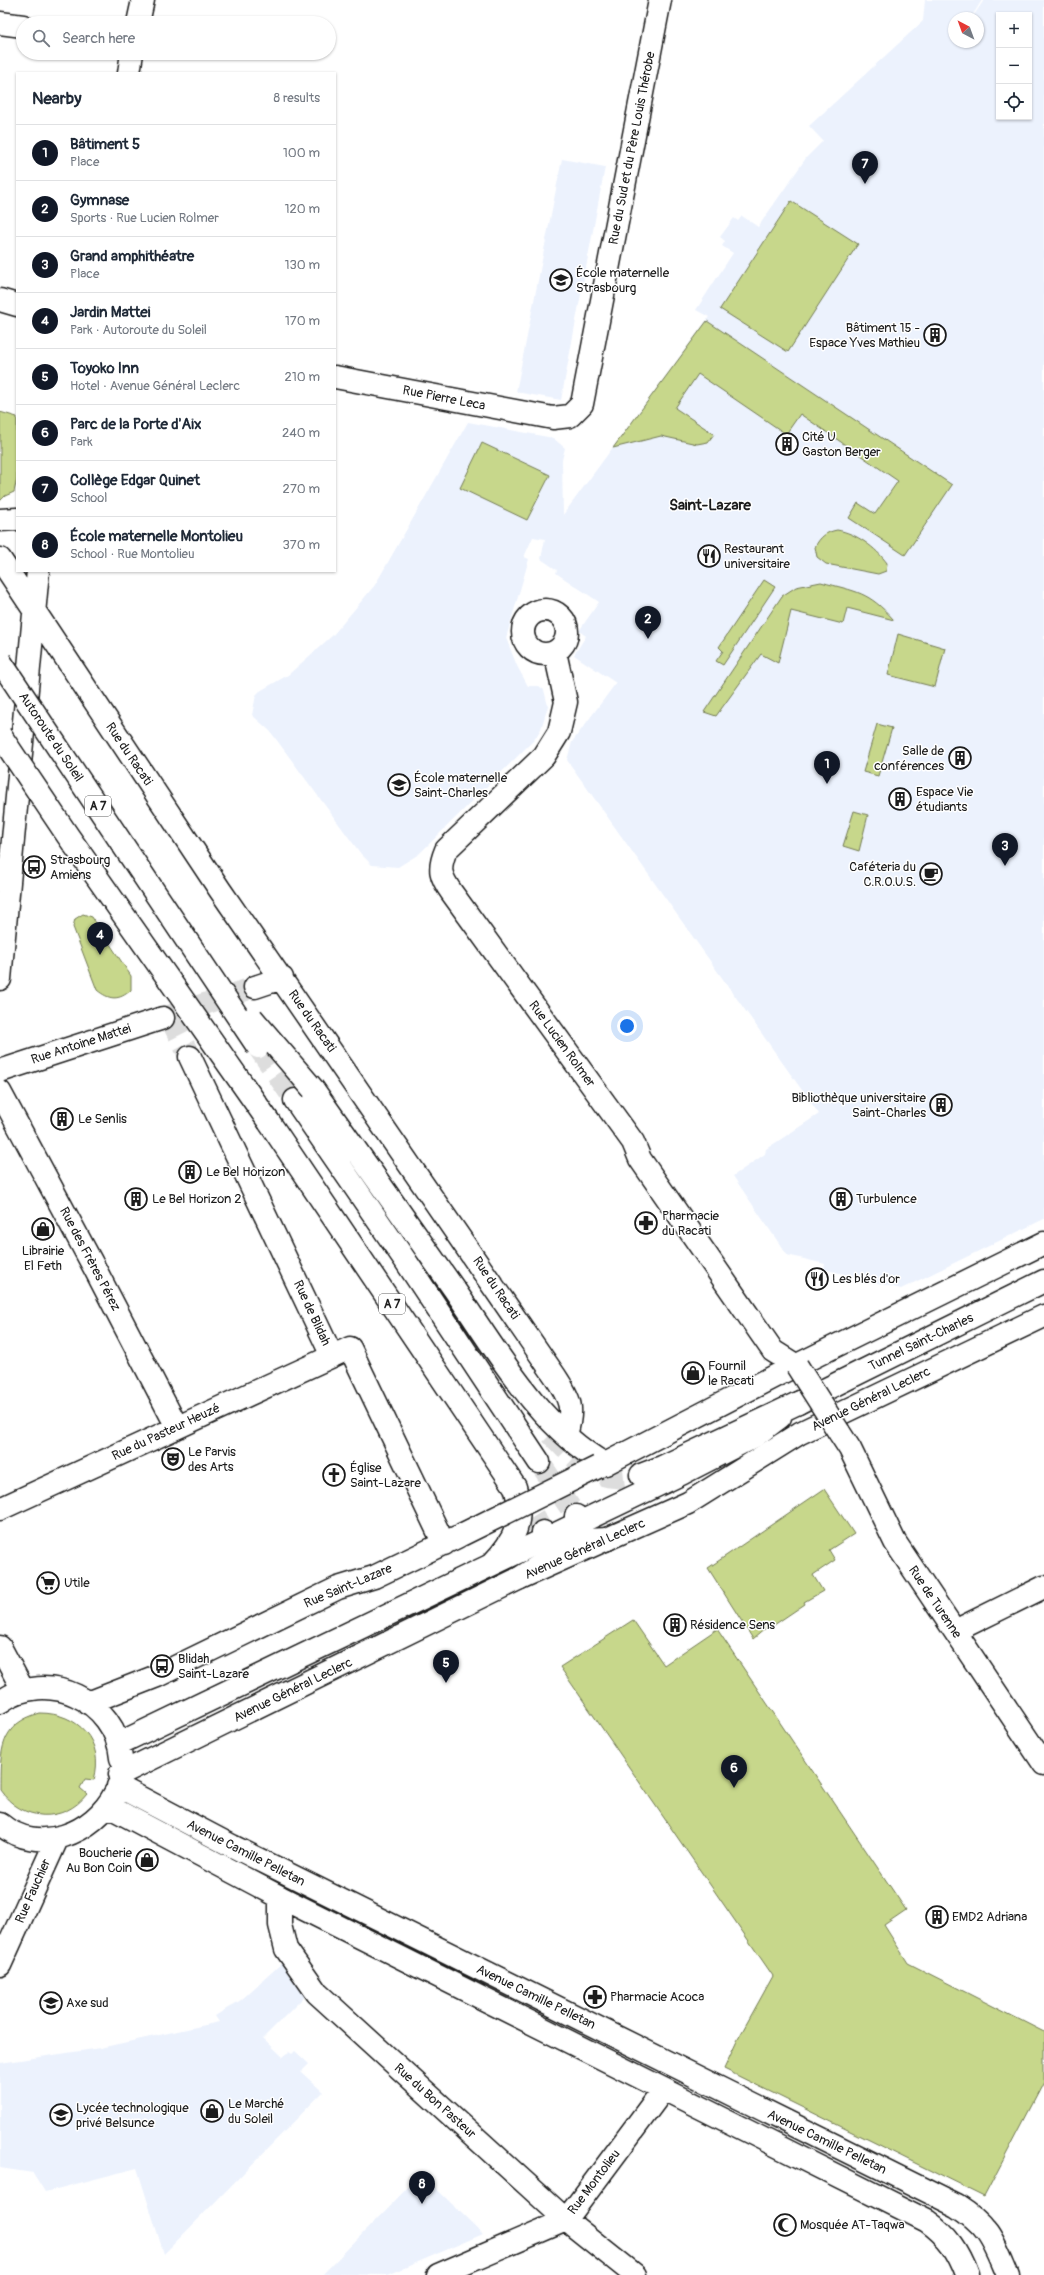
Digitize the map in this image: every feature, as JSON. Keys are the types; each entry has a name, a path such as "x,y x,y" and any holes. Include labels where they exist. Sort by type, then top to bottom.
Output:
{"main road":[{"path":"139,16 142,0"},
{"name":"Rue du Sud et du Père Louis Thérobe","path":"553,418 570,416 582,404 660,0"},
{"path":"0,23 16,25"},
{"path":"129,72 131,60"},
{"path":"0,300 16,305"},
{"name":"Rue Pierre Leca","path":"336,377 553,418"},
{"path":"0,520 16,519"},
{"name":"Rue du Racati","path":"0,559 282,978 563,1388 569,1400 572,1415 566,1435"},
{"path":"0,979 8,806 35,613 38,572"},
{"name":"Rue Lucien Rolmer","path":"555,652 566,702 558,732 544,756 446,850 441,862 441,873 448,888 633,1142 640,1159 773,1351 797,1366 839,1432"},
{"name":"Autoroute du Soleil","path":"0,661 196,951"},
{"name":"A 7","path":"0,735 111,898 269,1122 515,1487 520,1502 516,1529 509,1546 492,1564"},
{"path":"196,951 521,1386 566,1435 602,1466 797,1366 1044,1243"},
{"name":"A 7","path":"196,951 258,1047"},
{"path":"255,988 282,978"},
{"name":"Rue Antoine Mattei","path":"0,1071 162,1018"},
{"name":"Rue de Blidah","path":"190,1057 332,1356 350,1348 453,1539"},
{"name":"Rue des Frères Pérez","path":"0,1092 177,1427"},
{"path":"303,1095 516,1392"},
{"name":"A 7","path":"303,1095 405,1260 538,1462"},
{"name":"Tunnel Saint-Charles","path":"798,1403 1044,1281"},
{"name":"Avenue Général Leclerc","path":"119,1780 520,1578 688,1503 800,1433 1044,1316"},
{"name":"Rue du Pasteur Heuzé","path":"0,1509 332,1356"},
{"path":"641,1474 662,1467 798,1403"},
{"name":"Avenue Général Leclerc","path":"120,1743 755,1436 798,1403"},
{"name":"Rue de Turenne","path":"839,1432 850,1449 895,1542 1044,1764"},
{"name":"Rue Saint-Lazare","path":"88,1702 157,1676 338,1588 374,1577 602,1466"},
{"path":"520,1578 556,1555 563,1530 607,1539"},
{"path":"955,1631 1044,1587"},
{"path":"0,1647 23,1690"},
{"path":"0,1702 23,1690 56,1688 73,1693 97,1707 110,1723 120,1743 119,1780 108,1806 93,1822 75,1833 57,1839 29,1838 5,1829 0,1824"},
{"name":"Avenue Camille Pelletan","path":"119,1780 219,1839 956,2206 975,2218 984,2227 994,2241 1008,2275"},
{"name":"Avenue Camille Pelletan","path":"108,1806 280,1898 927,2222 941,2231 952,2243 967,2275"},
{"name":"Rue Fauchier","path":"0,1965 57,1839"},
{"name":"Rue du Bon Pasteur","path":"280,1898 280,1925 286,1949 317,1993 566,2220 632,2274"},
{"name":"Rue Montolieu","path":"438,2275 566,2220 663,2090"}],"shaded area":[{"path":"925,0 982,0 975,12 948,12 948,48 984,48 984,12 976,12 984,0 1044,0 1044,1219 901,1289 824,1269 825,1264 787,1255 733,1176 765,1154 766,1149 819,1114 567,760 572,742 616,683 574,655 586,636 579,631 599,602 556,573 557,570 541,559 545,539 533,537 524,557 529,559 506,638 517,666 528,686 539,686 544,690 548,706 541,729 534,740 419,854 398,867 372,865 361,854 270,731 252,715 256,695 260,691 288,675 333,635 375,585 468,422 553,438 565,448 562,460 563,515 709,317 696,310 733,253 722,246 725,241 720,237 734,218 738,221 742,216 758,227 806,158 823,141 809,126 923,21"},
{"name":"École maternelle Strasbourg","path":"562,159 605,167 561,400 516,392"},
{"name":"Le Marché du Soleil","path":"282,1963 305,1996 263,2038 283,2057 289,2052 292,2054 295,2051 309,2064 301,2072 323,2092 164,2254 137,2168 45,2192 33,2173 0,2168 0,2063 100,2048 219,2022 215,2016 241,2000"},
{"path":"421,2174 483,2234 388,2275 323,2274"}],"green space":[{"path":"791,201 858,244 788,352 720,309"},
{"path":"707,321 952,485 905,555 849,518 858,503 875,514 898,481 800,414 786,434 698,374 675,408 714,434 708,442 697,444 661,436 613,448"},
{"path":"0,412 16,417 16,483 14,492 5,496 0,501"},
{"path":"482,443 550,475 527,520 460,488"},
{"path":"837,530 851,534 865,542 877,552 887,563 886,571 878,574 826,564 817,557 815,547 819,540 830,532"},
{"path":"764,580 775,587 723,665 716,661 723,651 719,647"},
{"path":"821,582 853,591 869,598 885,610 894,620 847,608 843,624 791,611 778,663 761,654 716,716 704,712 782,596 796,587"},
{"path":"898,634 945,648 935,687 888,675"},
{"path":"877,724 892,728 878,776 863,772"},
{"path":"854,811 868,815 859,851 843,846"},
{"path":"83,914 92,917 131,976 131,990 127,994 114,998 106,996 97,990 73,927 75,919"},
{"path":"824,1489 854,1534 829,1550 835,1560 813,1575 823,1591 804,1602 805,1604 774,1625 772,1623 753,1639 708,1568"},
{"path":"633,1620 664,1665 717,1629 906,1910 884,1925 908,1963 1044,2032 1044,2082 984,2197 724,2069 737,2041 773,1976 560,1667"},
{"path":"40,1713 54,1714 77,1724 92,1742 96,1753 94,1780 85,1779 80,1788 87,1794 78,1804 67,1811 55,1814 43,1815 31,1813 9,1801 0,1790 2,1751 5,1741 17,1724"}],"tunnel":[{"path":"163,1018 255,987"},
{"path":"169,1016 190,1057"},
{"path":"258,1047 295,1100"},
{"path":"551,1434 580,1462 596,1472 605,1476 618,1477 641,1475"},
{"path":"539,1462 576,1516"},
{"path":"516,1488 543,1532"}],"place":[{"name":"Collège Edgar Quinet","path":"865,184"},
{"name":"École maternelle Strasbourg","path":"561,280"},
{"name":"Bâtiment 15 - Espace Yves Mathieu","path":"935,335"},
{"name":"Cité U Gaston Berger","path":"787,444"},
{"name":"Restaurant universitaire","path":"709,556"},
{"name":"Gymnase","path":"648,639"},
{"name":"Salle de conférences","path":"960,758"},
{"name":"Bâtiment 5","path":"827,784"},
{"name":"École maternelle Saint-Charles","path":"399,785"},
{"name":"Espace Vie étudiants","path":"900,799"},
{"name":"Grand amphithéatre","path":"1005,866"},
{"name":"Strasbourg Amiens","path":"34,867"},
{"name":"Caféteria du C.R.O.U.S.","path":"931,874"},
{"name":"Jardin Mattei","path":"100,955"},
{"name":"Bibliothèque universitaire Saint-Charles","path":"941,1105"},
{"name":"Le Senlis","path":"62,1119"},
{"name":"Le Bel Horizon","path":"190,1172"},
{"name":"Le Bel Horizon 2","path":"136,1199"},
{"name":"Turbulence","path":"841,1199"},
{"name":"Pharmacie du Racati","path":"646,1223"},
{"name":"Librairie El Feth","path":"43,1229"},
{"name":"Les blés d'or","path":"817,1279"},
{"name":"Fournil le Racati","path":"693,1373"},
{"name":"Le Parvis des Arts","path":"173,1459"},
{"name":"Église Saint-Lazare","path":"334,1475"},
{"name":"Utile","path":"48,1583"},
{"name":"Résidence Sens","path":"675,1625"},
{"name":"Blidah Saint-Lazare","path":"162,1666"},
{"name":"Toyoko Inn","path":"446,1683"},
{"name":"Parc de la Porte d'Aix","path":"734,1788"},
{"name":"Boucherie Au Bon Coin","path":"147,1860"},
{"name":"EMD2 Adriana","path":"937,1917"},
{"name":"Pharmacie Acoca","path":"595,1997"},
{"name":"Axe sud","path":"51,2003"},
{"name":"Le Marché du Soleil","path":"212,2111"},
{"name":"Lycée technologique privé Belsunce","path":"61,2115"},
{"name":"École maternelle Montolieu","path":"422,2204"},
{"name":"Mosquée AT-Taqwa","path":"785,2225"}],"district":[{"name":"Saint-Lazare","path":"710,505"}]}
